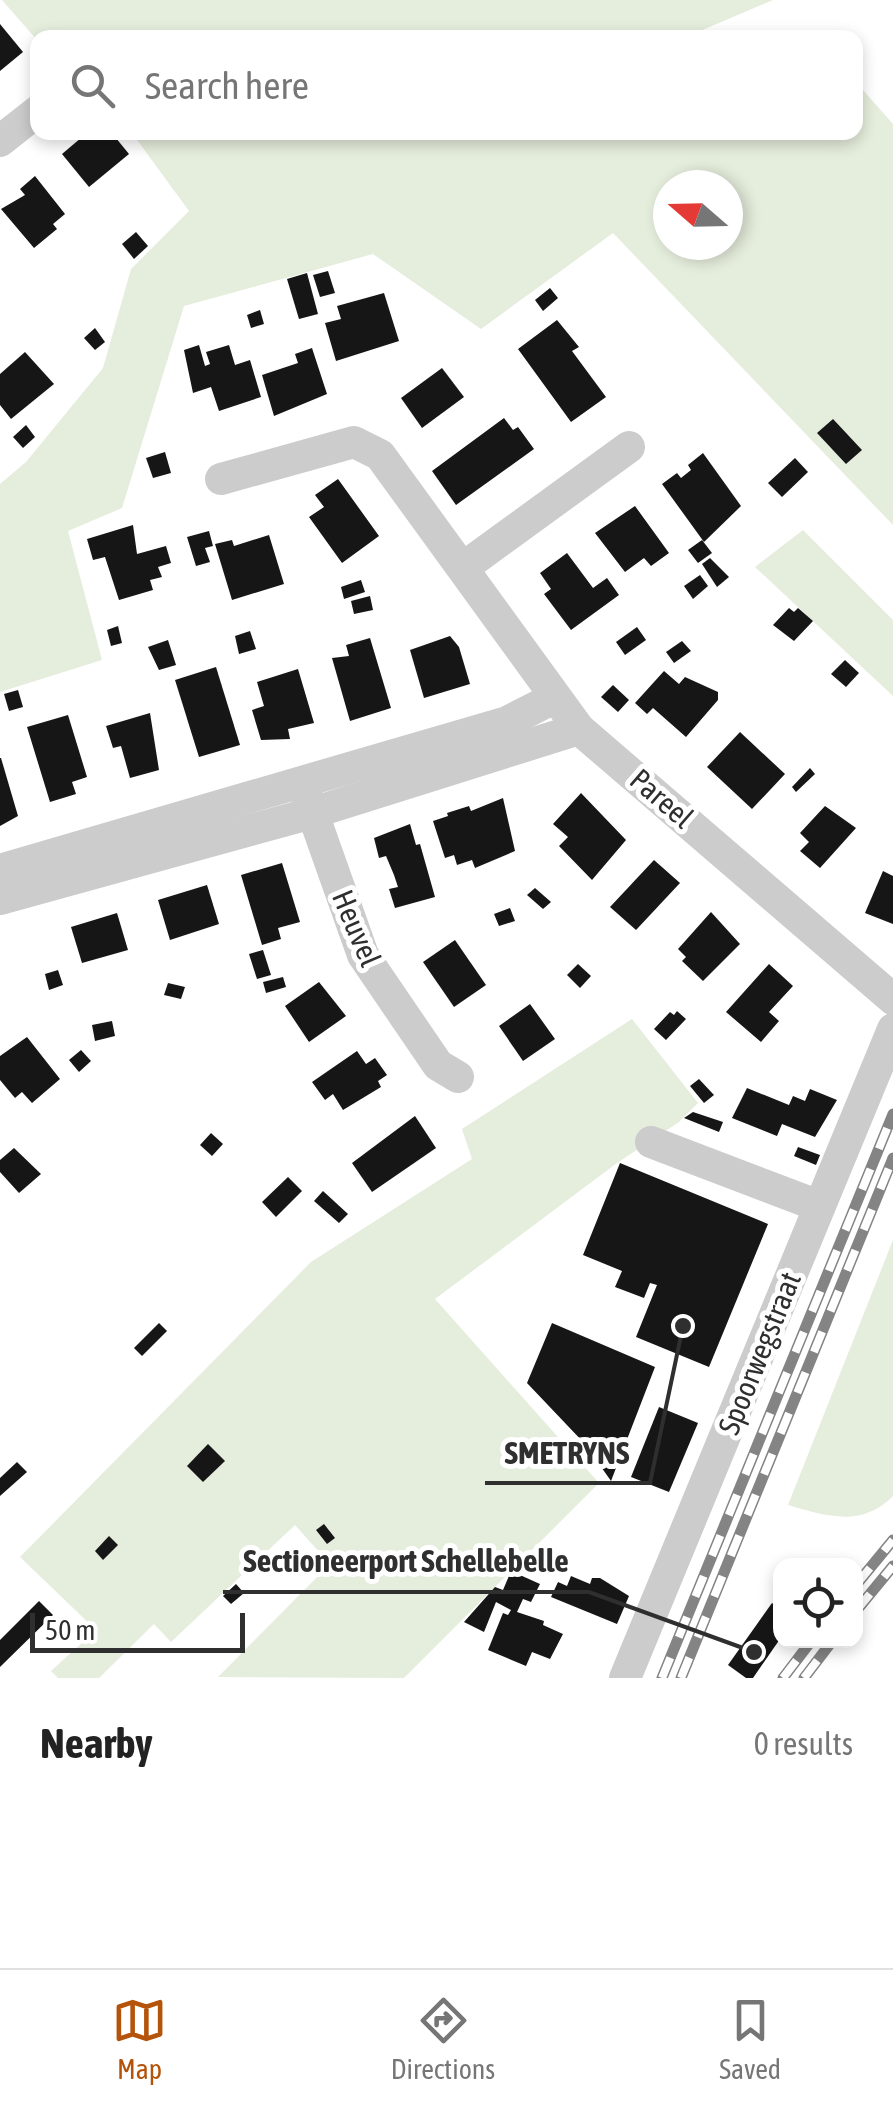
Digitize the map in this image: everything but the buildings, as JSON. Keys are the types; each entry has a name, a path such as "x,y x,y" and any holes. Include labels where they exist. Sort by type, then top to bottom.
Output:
{"street":[{"path":"0,141 30,117"},
{"name":"Pareel","path":"221,480 354,442 380,455 579,729 893,998"},
{"path":"464,567 628,447"},
{"path":"0,899 80,861 302,779 506,722 554,698"},
{"path":"0,870 80,861 312,813 579,729"},
{"name":"Heuvel","path":"302,779 363,956 438,1065 458,1078"},
{"name":"Spoorwegstraat","path":"625,1678 893,1028"},
{"path":"651,1142 819,1206"}],"green space":[{"path":"2,0 773,0 702,30 30,32"},
{"path":"863,90 893,124 893,525 613,233 481,329 373,254 184,306 122,508 68,531 102,660 0,692 0,484 26,462 103,368 131,269 189,211 137,140 863,140"},
{"path":"803,530 893,620 893,696 755,567"},
{"path":"632,1019 698,1103 679,1122 617,1163 435,1299 599,1483 404,1678 218,1677 330,1564 295,1525 171,1642 154,1624 99,1678 58,1678 51,1671 96,1630 20,1557 311,1262 472,1159 462,1129"},
{"path":"893,1240 893,1496 881,1506 856,1516 830,1515 788,1505"}],"railway":[{"path":"662,1678 893,1114"},
{"path":"681,1678 893,1158"},
{"path":"863,1576 893,1540"},
{"path":"863,1602 893,1566"},
{"path":"783,1678 806,1648"},
{"path":"804,1678 827,1648"}],"place":[{"name":"SMETRYNS","path":"683,1326"},
{"name":"Sectioneerport Schellebelle","path":"754,1652"}]}
